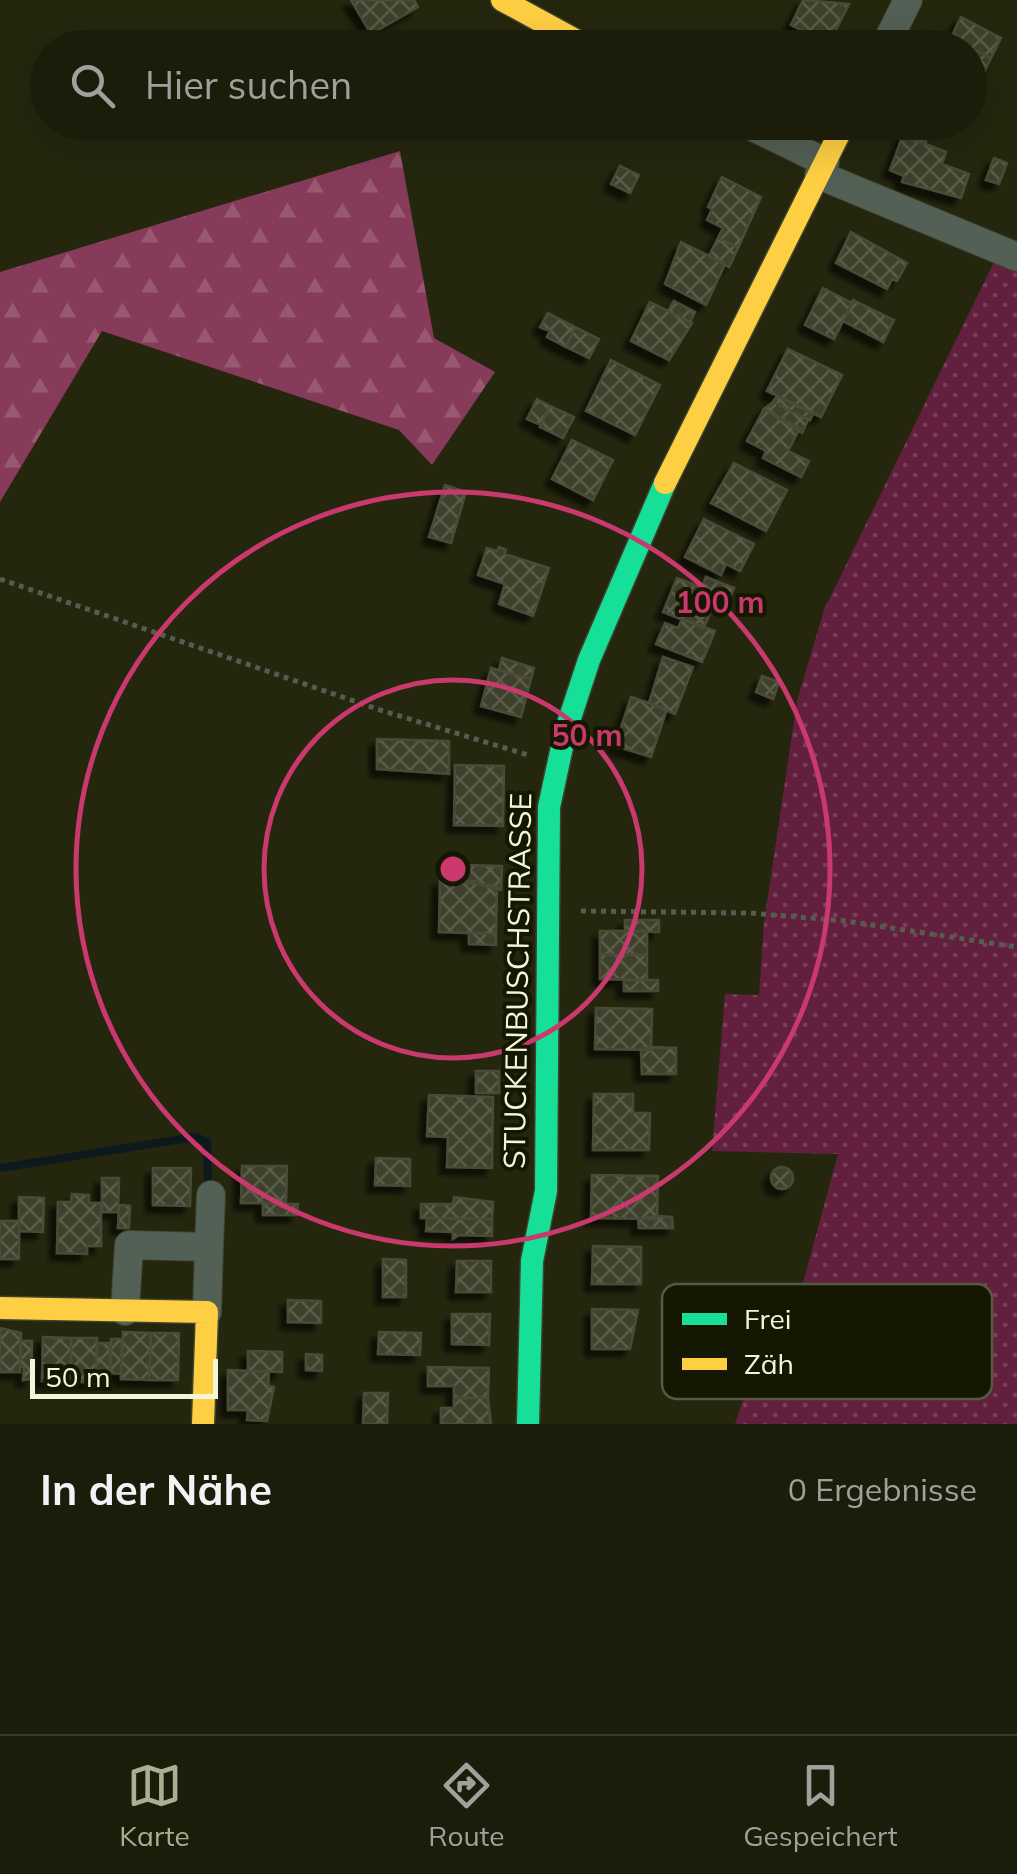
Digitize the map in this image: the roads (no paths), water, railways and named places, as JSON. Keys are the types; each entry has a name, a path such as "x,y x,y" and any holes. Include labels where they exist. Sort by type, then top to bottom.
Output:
{"street":[{"path":"502,0 557,30"},
{"path":"893,30 908,0"},
{"path":"773,140 822,169 1017,256"},
{"name":"STUCKENBUSCHSTRASSE","path":"528,1424 532,1261 546,1191 549,807 557,764 603,619 703,399 837,140"},
{"path":"202,1424 211,1195"},
{"path":"126,1311 128,1245 209,1247"},
{"path":"0,1308 207,1312"}],"waterway":[{"path":"0,1168 195,1137 207,1142 208,1186"}]}
